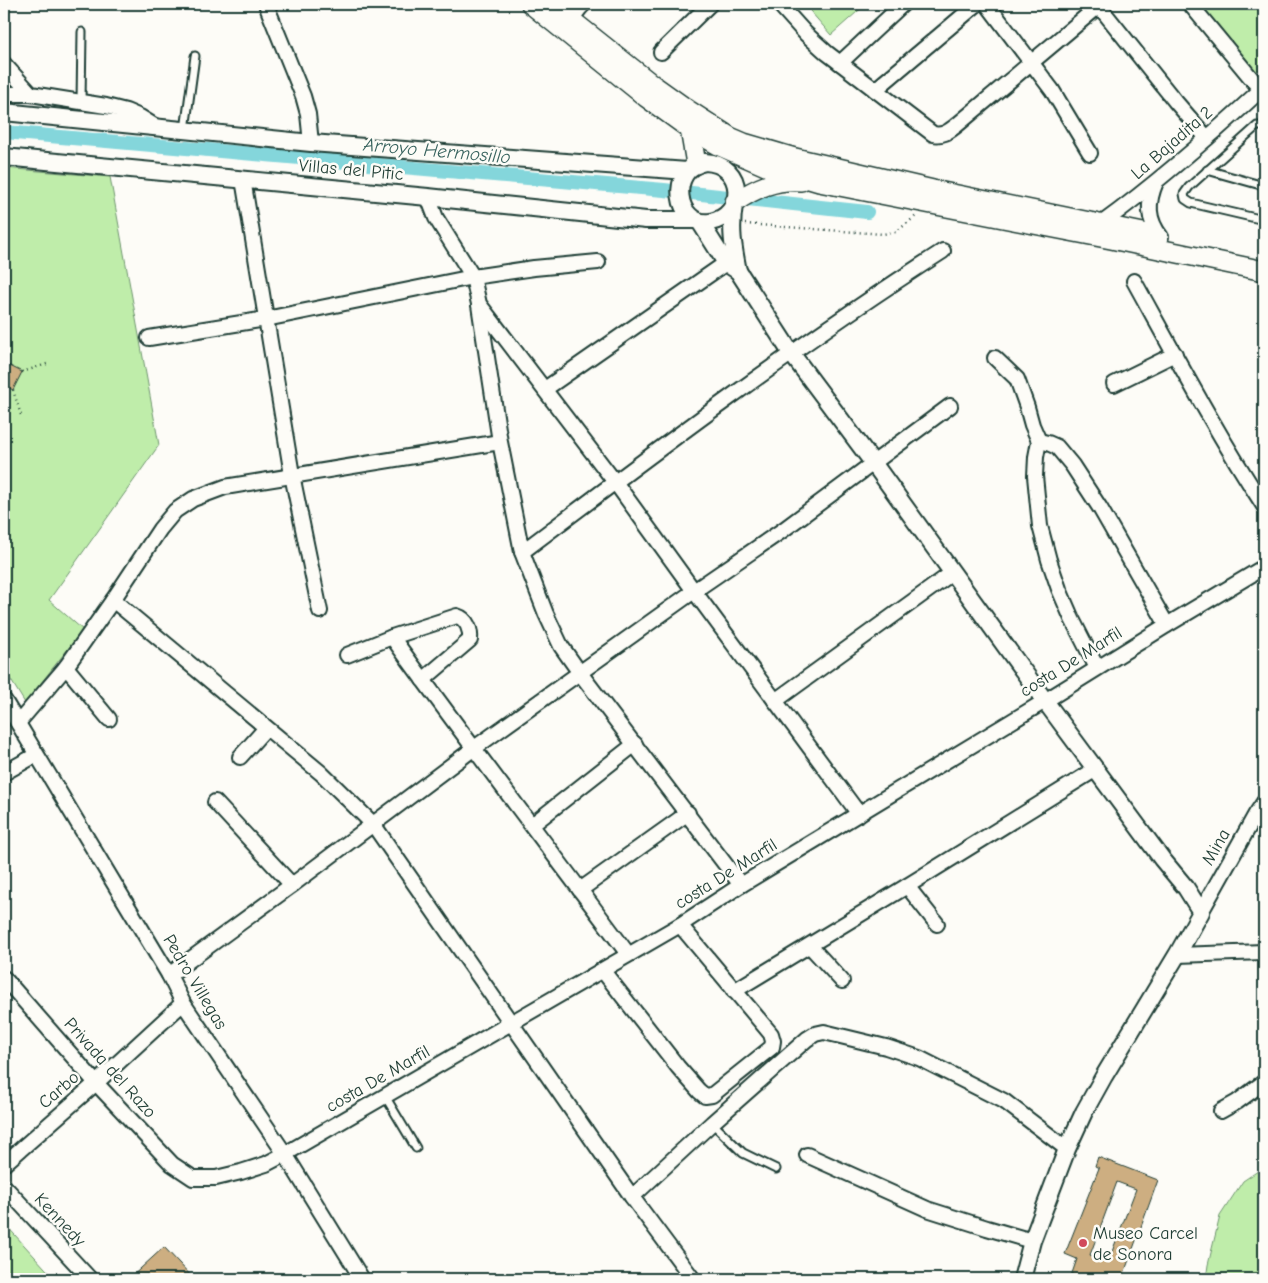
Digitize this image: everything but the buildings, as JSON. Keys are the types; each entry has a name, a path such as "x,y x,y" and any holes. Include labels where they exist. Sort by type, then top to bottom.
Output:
{"main road":[{"path":"531,4 567,25 688,110 734,146 768,167 819,182 1264,271"},
{"path":"550,4 567,25 646,97 690,130 734,146 933,190 1264,258"},
{"path":"690,130 690,175"},
{"path":"736,197 765,184 789,180 819,182"}],"street":[{"path":"266,4 308,114 311,142"},
{"path":"567,25 584,4"},
{"path":"661,52 710,4"},
{"path":"779,4 806,34 827,53 933,134 940,135 949,131 1100,5 1175,101 1207,138"},
{"path":"840,63 903,4"},
{"path":"875,90 977,4"},
{"path":"987,4 1052,90 1090,153"},
{"path":"1190,4 1263,88"},
{"path":"4,64 31,94"},
{"name":"La Bajadita 2","path":"1101,224 1136,199 1263,88"},
{"path":"4,94 31,94 106,106 126,111 156,127"},
{"name":"Villas del Pitic","path":"4,112 311,142 690,175"},
{"path":"732,267 731,223 736,197 734,146 711,154 690,175 682,205 687,213 697,220 732,267 791,353 874,464 1045,701 1162,859 1186,888 1201,912 1084,1112 1066,1149 1032,1241 1022,1279"},
{"name":"Villas del Pitic","path":"4,157 428,197 646,220 697,220"},
{"path":"690,175 718,164 733,176 736,197 728,213 720,219 710,222 697,220"},
{"path":"243,179 292,475 320,611"},
{"path":"1156,182 1151,195 1149,212 1161,237"},
{"path":"428,197 436,218 473,277 479,304 500,442 522,552 546,614 561,646 580,673 741,884"},
{"path":"522,552 791,353 943,251"},
{"path":"149,338 266,319 473,277 534,268 598,262"},
{"path":"545,389 732,267"},
{"path":"1134,281 1246,479 1264,506"},
{"path":"479,304 615,482 859,814"},
{"path":"1114,384 1175,354"},
{"path":"995,358 1017,379 1032,426 1039,441 1035,476 1040,526 1059,589 1097,668"},
{"path":"169,974 292,885 473,749 783,530 950,406"},
{"path":"1039,441 1057,447 1072,465 1100,508 1166,625"},
{"path":"18,723 66,667 160,529 175,511 194,499 225,487 500,442"},
{"name":"costa De Marfil","path":"193,1178 216,1178 241,1172 266,1164 285,1154 680,925 741,884 1264,567"},
{"path":"775,700 952,573"},
{"path":"113,600 321,773 373,824 632,1198 693,1279"},
{"path":"347,654 457,616 461,618 466,622 471,634 470,640 423,680"},
{"path":"392,637 473,749 628,954"},
{"path":"66,667 109,719"},
{"name":"Pedro Villegas","path":"4,700 169,974 183,1003 285,1154 355,1276"},
{"path":"240,757 266,728"},
{"path":"532,825 635,744"},
{"path":"4,773 36,755"},
{"path":"734,991 1096,769"},
{"path":"215,802 292,885"},
{"name":"Mina","path":"1201,912 1262,811"},
{"path":"580,890 688,814"},
{"path":"907,886 937,924"},
{"path":"603,971 699,1091 705,1096 712,1095 772,1047 774,1041 771,1034 680,925"},
{"path":"810,946 842,981"},
{"path":"1177,955 1264,952"},
{"name":"Privada del Razo","path":"4,978 96,1083 172,1164 193,1178"},
{"name":"Carbo","path":"4,1164 183,1003"},
{"path":"632,1198 712,1123 807,1039 815,1034 824,1032 886,1047 941,1068 1004,1101 1066,1149"},
{"path":"1221,1111 1264,1082"},
{"path":"807,1155 927,1209 1032,1241"},
{"name":"Kennedy","path":"4,1186 90,1279"}],"lane":[{"path":"81,102 82,32"},
{"path":"185,130 195,56"},
{"path":"1264,126 1257,126 1207,170 1184,194 1185,199 1191,203 1264,220"},
{"path":"1207,170 1264,186"},
{"path":"385,1096 416,1148"},
{"path":"712,1123 743,1153 776,1169"}],"path":[{"path":"731,223 883,234 896,232 933,204"},
{"path":"22,372 50,362"},
{"path":"13,390 21,415"}],"green space":[{"path":"804,4 866,4 831,35"},
{"path":"1195,4 1264,4 1264,65 1253,75"},
{"path":"4,168 110,177 159,445 49,600 83,630 25,703 4,669"},
{"path":"1264,1167 1264,1279 1206,1279 1220,1216 1243,1181"},
{"path":"4,1223 55,1279 4,1279"}],"waterway":[{"name":"Arroyo Hermosillo","path":"4,132 664,190 867,212"}],"place":[{"name":"Museo Carcel de Sonora","path":"1083,1243"}]}
